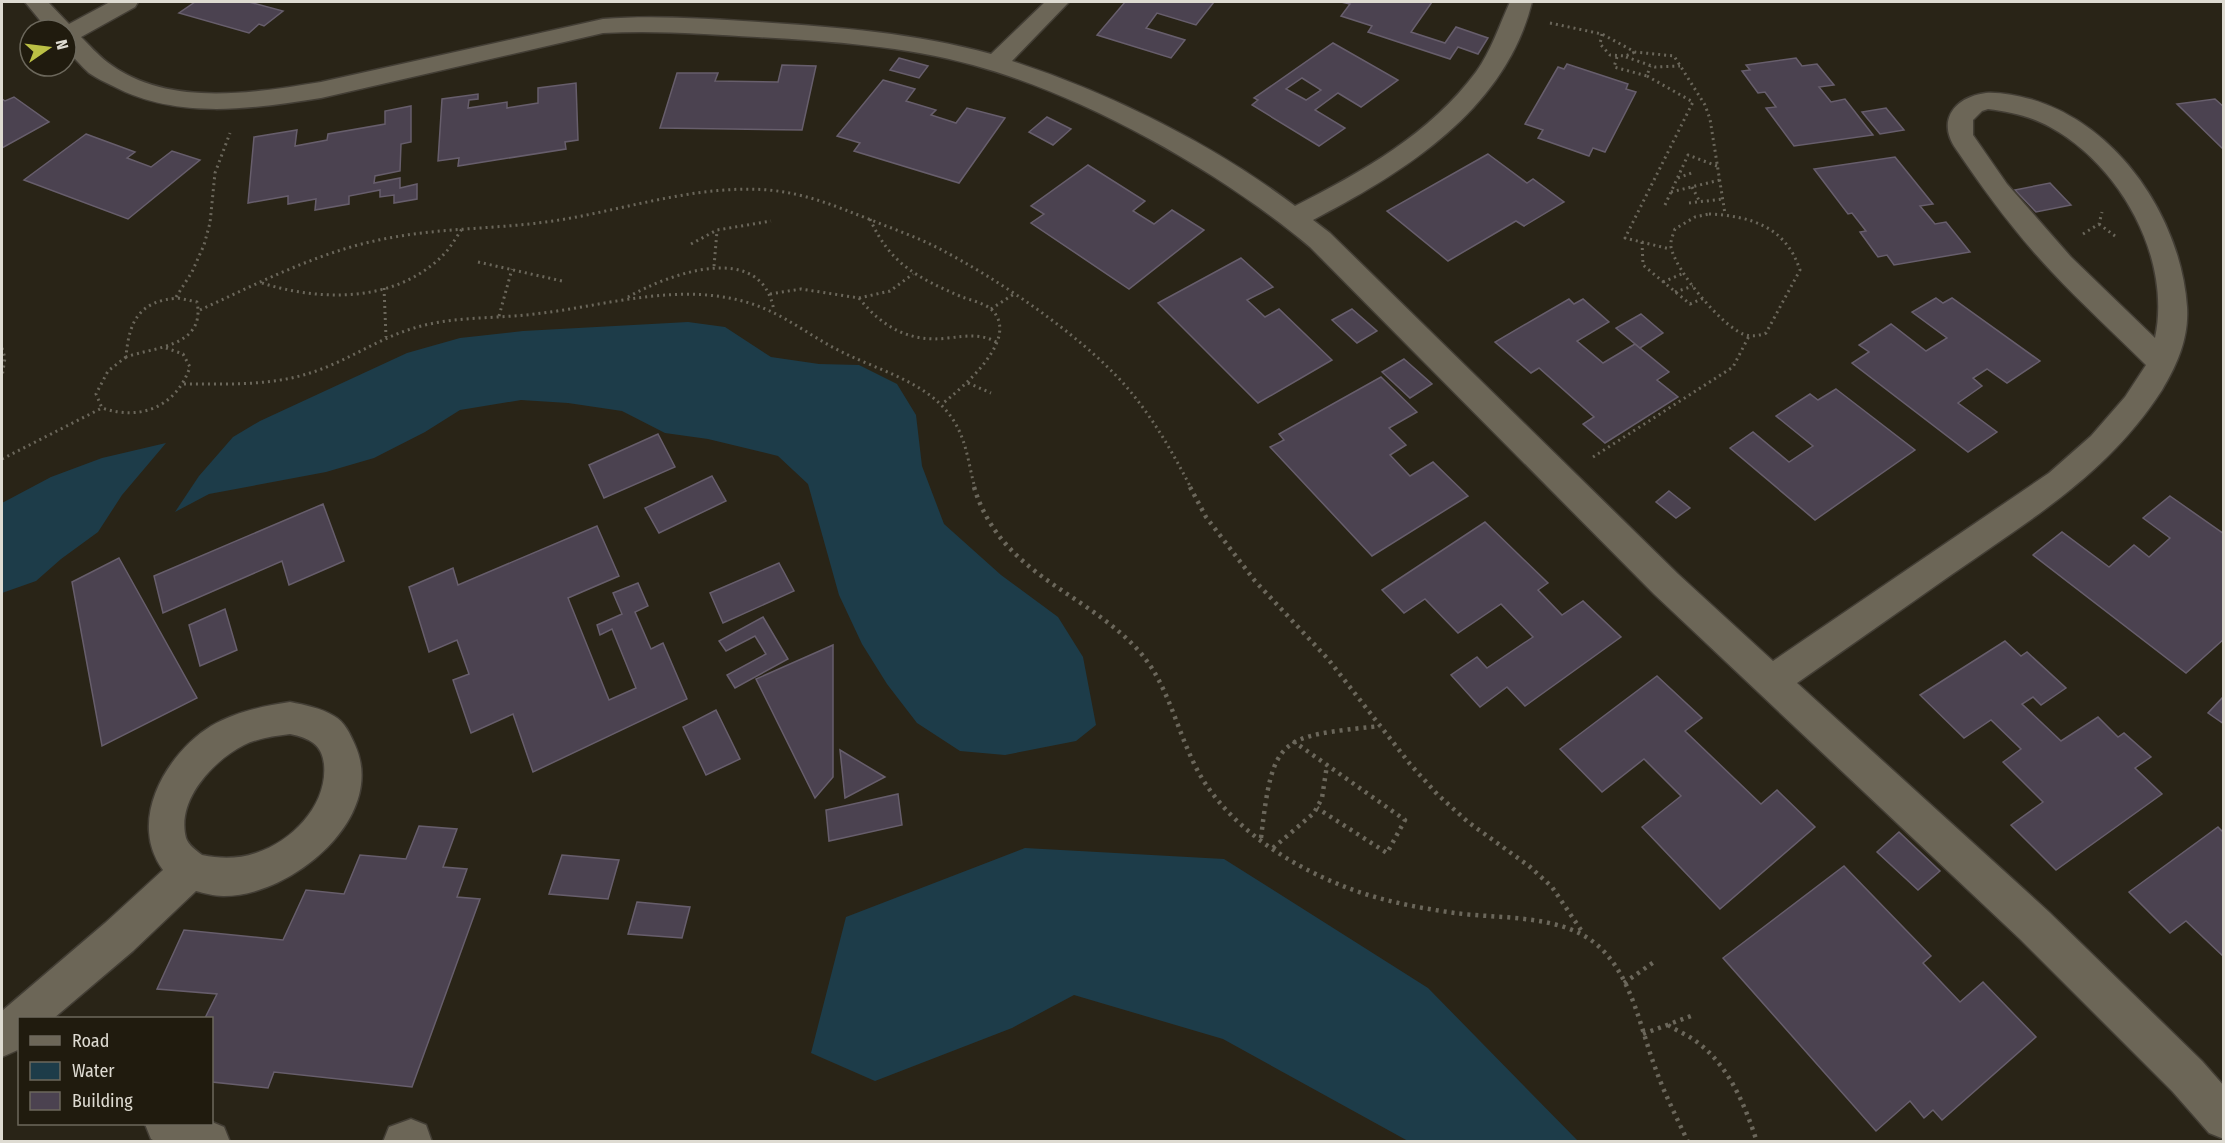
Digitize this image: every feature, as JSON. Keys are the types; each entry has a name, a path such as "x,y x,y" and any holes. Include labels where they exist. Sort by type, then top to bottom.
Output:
{"street":[{"path":"36,2 50,18"},
{"path":"78,29 127,2"},
{"path":"603,26 624,2"},
{"path":"996,63 1059,2"},
{"path":"1294,218 1385,169 1423,141 1456,112 1483,83 1497,61 1519,9"},
{"path":"78,52 95,67 143,89 204,102 249,101 307,93 603,26 675,24 901,43 996,63 1052,83 1165,138 1209,162 1294,218 1320,240 1666,584 2035,926 2187,1076 2223,1118"},
{"path":"1771,681 2060,482 2109,436 2136,405 2163,363 2170,337 2173,310 2164,256 2152,225 2114,167 2089,141 2055,120 2001,102 1988,101 1973,105 1960,118 1960,136 1998,190 2036,235 2109,313 2163,363"},
{"path":"290,718 318,725 338,743 345,768 340,799 321,830 292,856 256,874 220,879 190,870 171,850 165,823 174,792 194,762 223,737 256,723 290,718"},
{"path":"36,1016 190,870"},
{"path":"2,1037 18,1027"},
{"path":"168,1125 208,1142"}],"path":[{"path":"1519,9 1602,34 1635,52 1674,56 1705,105 1710,119 1725,214"},
{"path":"1602,34 1601,48 1617,57 1626,57 1650,66 1681,66"},
{"path":"1626,57 1635,52"},
{"path":"1617,57 1614,67 1647,76 1693,102 1625,238 1670,249 1684,273 1704,298 1736,330 1749,336 1766,333 1800,270 1798,259 1792,249 1771,230 1741,217 1725,214 1709,214 1684,222 1676,229 1670,249"},
{"path":"1647,76 1650,66"},
{"path":"176,297 206,241 210,224 212,183 217,162 236,121 249,101"},
{"path":"1665,205 1688,155 1718,166"},
{"path":"1677,178 1694,172"},
{"path":"1670,192 1720,180"},
{"path":"1692,187 1700,202"},
{"path":"200,310 312,259 349,247 397,236 462,228 546,222 658,199 739,190 789,192 811,196 936,247 1014,294 1061,326 1122,382 1149,415 1170,448 1206,517 1228,549 1328,659 1410,764 1437,794 1468,822 1528,866 1552,887 1583,934 1607,955 1624,983 1656,1072 1688,1142"},
{"path":"1689,203 1723,199"},
{"path":"2036,235 2055,237 2084,234 2099,224 2102,208"},
{"path":"870,219 874,231 890,254 913,274 991,309 1000,324 998,343 968,383 942,404"},
{"path":"691,244 717,230 771,221"},
{"path":"262,283 282,291 306,295 342,295 384,288 414,276 437,262 462,228"},
{"path":"714,266 717,230"},
{"path":"1642,242 1643,265 1690,304 1704,298"},
{"path":"478,262 562,281"},
{"path":"625,299 667,277 714,266 749,275 762,283 770,294 774,312"},
{"path":"499,316 512,269"},
{"path":"1663,282 1684,273"},
{"path":"770,294 801,289 859,298 890,291 913,274"},
{"path":"1675,292 1693,285"},
{"path":"384,288 386,337"},
{"path":"991,309 1014,294"},
{"path":"184,384 270,383 324,368 386,337 428,325 554,312 625,299 657,296 716,297 742,301 774,312 788,318 840,351 913,382 942,404 958,427 969,454 974,484 994,529 1010,550 1030,569 1136,647 1167,692 1185,746 1206,788 1222,806 1273,848 1310,870 1348,888 1389,901 1432,910 1557,924 1583,934"},
{"path":"126,357 130,328 142,311 152,304 176,297 188,298 197,303 200,310 198,320 190,330 166,348"},
{"path":"859,298 882,324 907,336 939,339 974,334 983,335 998,343"},
{"path":"1559,479 1732,367 1740,357 1749,336"},
{"path":"2,348 4,358 2,376"},
{"path":"2,459 102,408 120,414 144,412 168,400 184,384 190,367 183,354 166,348 143,350 119,360 103,376 96,394 102,408"},
{"path":"968,383 991,393"},
{"path":"1261,838 1273,766 1278,756 1293,741 1307,735 1381,726"},
{"path":"1293,741 1405,820 1387,854 1317,808"},
{"path":"1273,848 1305,822 1317,808 1322,799 1327,765"},
{"path":"1624,983 1654,962"},
{"path":"1643,1034 1691,1016"},
{"path":"1668,1025 1696,1041 1713,1056 1737,1092 1757,1142"}],"water":[{"path":"688,322 725,327 771,357 819,364 859,365 897,384 916,415 922,466 944,524 1001,575 1058,617 1083,657 1096,725 1076,741 1005,755 960,751 917,723 887,684 862,644 839,595 808,484 778,456 708,439 665,433 622,411 568,403 521,400 460,410 425,432 374,458 326,472 209,494 175,512 199,476 233,437 260,421 407,353 460,338 523,331"},
{"path":"166,443 122,495 98,532 36,581 2,593 2,503 51,477 102,458"},
{"path":"1025,848 1224,859 1428,988 1578,1141 1408,1141 1223,1039 1074,995 1012,1028 875,1081 811,1053 846,917"}],"building":[{"path":"195,2 249,2 283,11 264,26 259,24 249,33 179,13"},
{"path":"1125,2 1214,2 1196,25 1157,13 1146,28 1185,40 1171,58 1097,35"},
{"path":"1341,2 1432,2 1411,32 1445,43 1456,27 1488,38 1478,54 1458,47 1450,59 1368,32 1372,26 1341,16 1350,4"},
{"path":"1333,43 1398,80 1361,107 1338,93 1315,110 1345,128 1319,146 1252,105 1258,100 1254,98","holes":["1302,78 1321,90 1306,100 1286,89"]},
{"path":"899,58 928,66 919,78 890,70"},
{"path":"1796,58 1802,66 1817,64 1834,85 1819,87 1831,102 1845,99 1873,135 1794,146 1766,108 1776,107 1765,92 1758,93 1742,71 1750,70 1746,65"},
{"path":"1567,64 1628,84 1626,89 1636,92 1605,152 1593,148 1589,156 1538,138 1543,130 1525,124 1558,67 1564,69"},
{"path":"782,65 816,66 802,130 660,128 677,73 718,73 715,81 778,82"},
{"path":"883,80 915,89 906,101 936,110 931,115 956,123 967,108 1005,118 959,183 854,151 860,143 837,136"},
{"path":"576,83 578,140 565,142 566,149 458,166 459,158 438,161 442,99 478,94 478,99 469,100 468,108 507,102 507,108 538,103 538,88"},
{"path":"14,97 49,122 2,148 2,99 5,101"},
{"path":"2215,99 2224,107 2224,150 2177,104"},
{"path":"411,106 411,142 401,144 400,171 375,176 374,183 400,178 400,188 417,184 417,199 394,203 394,195 380,197 380,190 349,196 349,204 315,210 316,199 288,204 288,196 248,203 254,137 297,130 295,146 327,140 328,134 385,124 385,111"},
{"path":"1886,108 1904,130 1880,134 1862,112"},
{"path":"1047,117 1071,129 1053,145 1029,132"},
{"path":"86,134 135,152 127,158 151,167 172,151 200,160 128,219 24,180"},
{"path":"1488,154 1527,183 1533,179 1564,202 1524,226 1516,221 1448,261 1387,211"},
{"path":"1895,157 1933,204 1920,206 1935,224 1946,222 1970,252 1894,265 1887,255 1878,257 1860,232 1866,231 1852,213 1848,214 1814,169"},
{"path":"1088,165 1145,201 1133,211 1154,224 1172,210 1204,230 1129,289 1031,223 1044,214 1031,206"},
{"path":"2050,183 2071,205 2036,212 2015,190"},
{"path":"1241,258 1273,287 1247,300 1265,317 1279,309 1332,360 1258,403 1158,303"},
{"path":"1936,298 1943,303 1952,298 2040,361 2007,383 1987,369 1973,378 1982,386 1958,403 1997,432 1968,452 1852,363 1869,352 1859,345 1891,324 1926,351 1947,338 1912,312"},
{"path":"1569,299 1574,304 1583,299 1609,322 1577,341 1603,363 1635,344 1669,372 1657,380 1678,397 1605,443 1583,424 1594,417 1539,368 1531,373 1495,342"},
{"path":"1352,309 1377,331 1357,343 1332,320"},
{"path":"1641,314 1663,333 1640,348 1616,328"},
{"path":"1404,359 1432,384 1410,398 1382,372"},
{"path":"1381,377 1417,412 1389,428 1406,445 1390,455 1410,476 1433,462 1468,496 1372,556 1270,447 1284,440 1279,434"},
{"path":"1836,389 1915,450 1815,520 1730,448 1753,432 1789,462 1813,446 1776,416 1810,394 1818,400"},
{"path":"658,434 675,467 604,498 589,465"},
{"path":"712,476 726,501 659,533 645,508"},
{"path":"1669,491 1690,508 1676,518 1656,502"},
{"path":"2170,496 2224,534 2224,639 2186,673 2033,555 2062,532 2109,567 2134,545 2149,557 2170,538 2143,518"},
{"path":"323,504 344,561 289,585 282,561 163,613 154,576"},
{"path":"1485,522 1548,583 1538,590 1562,615 1583,601 1621,637 1525,706 1507,687 1480,707 1451,675 1477,657 1487,668 1533,637 1501,604 1458,633 1425,599 1404,613 1382,590"},
{"path":"597,526 619,576 568,598 609,700 636,688 612,629 600,635 597,625 622,614 613,593 638,583 648,606 635,612 651,649 663,643 687,699 533,772 513,714 471,733 453,680 469,674 457,640 429,652 409,587 453,568 458,585"},
{"path":"119,558 197,698 102,746 72,582"},
{"path":"779,563 794,591 723,623 710,593"},
{"path":"225,609 237,650 200,666 189,625"},
{"path":"763,617 788,659 735,688 727,675 766,654 755,636 726,651 719,641"},
{"path":"2005,641 2021,656 2027,652 2066,688 2041,705 2033,697 2022,704 2061,741 2098,717 2118,737 2124,733 2151,757 2135,768 2162,794 2056,870 2011,825 2043,802 2003,762 2021,749 1991,720 1964,738 1920,695"},
{"path":"833,645 833,777 815,798 756,679"},
{"path":"1657,676 1702,718 1685,731 1761,804 1777,790 1815,827 1720,909 1642,827 1681,796 1644,759 1602,792 1560,749"},
{"path":"2224,696 2224,724 2208,713"},
{"path":"716,710 740,759 706,775 683,727"},
{"path":"840,750 885,777 845,798"},
{"path":"898,794 902,825 829,841 826,810"},
{"path":"419,826 457,829 443,867 467,869 457,897 480,899 412,1087 274,1072 268,1088 213,1082 213,1017 206,1017 217,994 157,989 184,930 283,940 306,890 344,894 360,855 406,859"},
{"path":"2218,827 2224,833 2224,957 2186,921 2170,933 2129,892"},
{"path":"1899,832 1940,871 1918,890 1877,852"},
{"path":"562,855 619,860 608,899 549,894"},
{"path":"1844,866 1931,956 1923,963 1960,1002 1983,982 2036,1037 1942,1120 1933,1110 1924,1118 1910,1101 1876,1131 1723,958"},
{"path":"637,902 690,907 682,938 628,934"}]}
